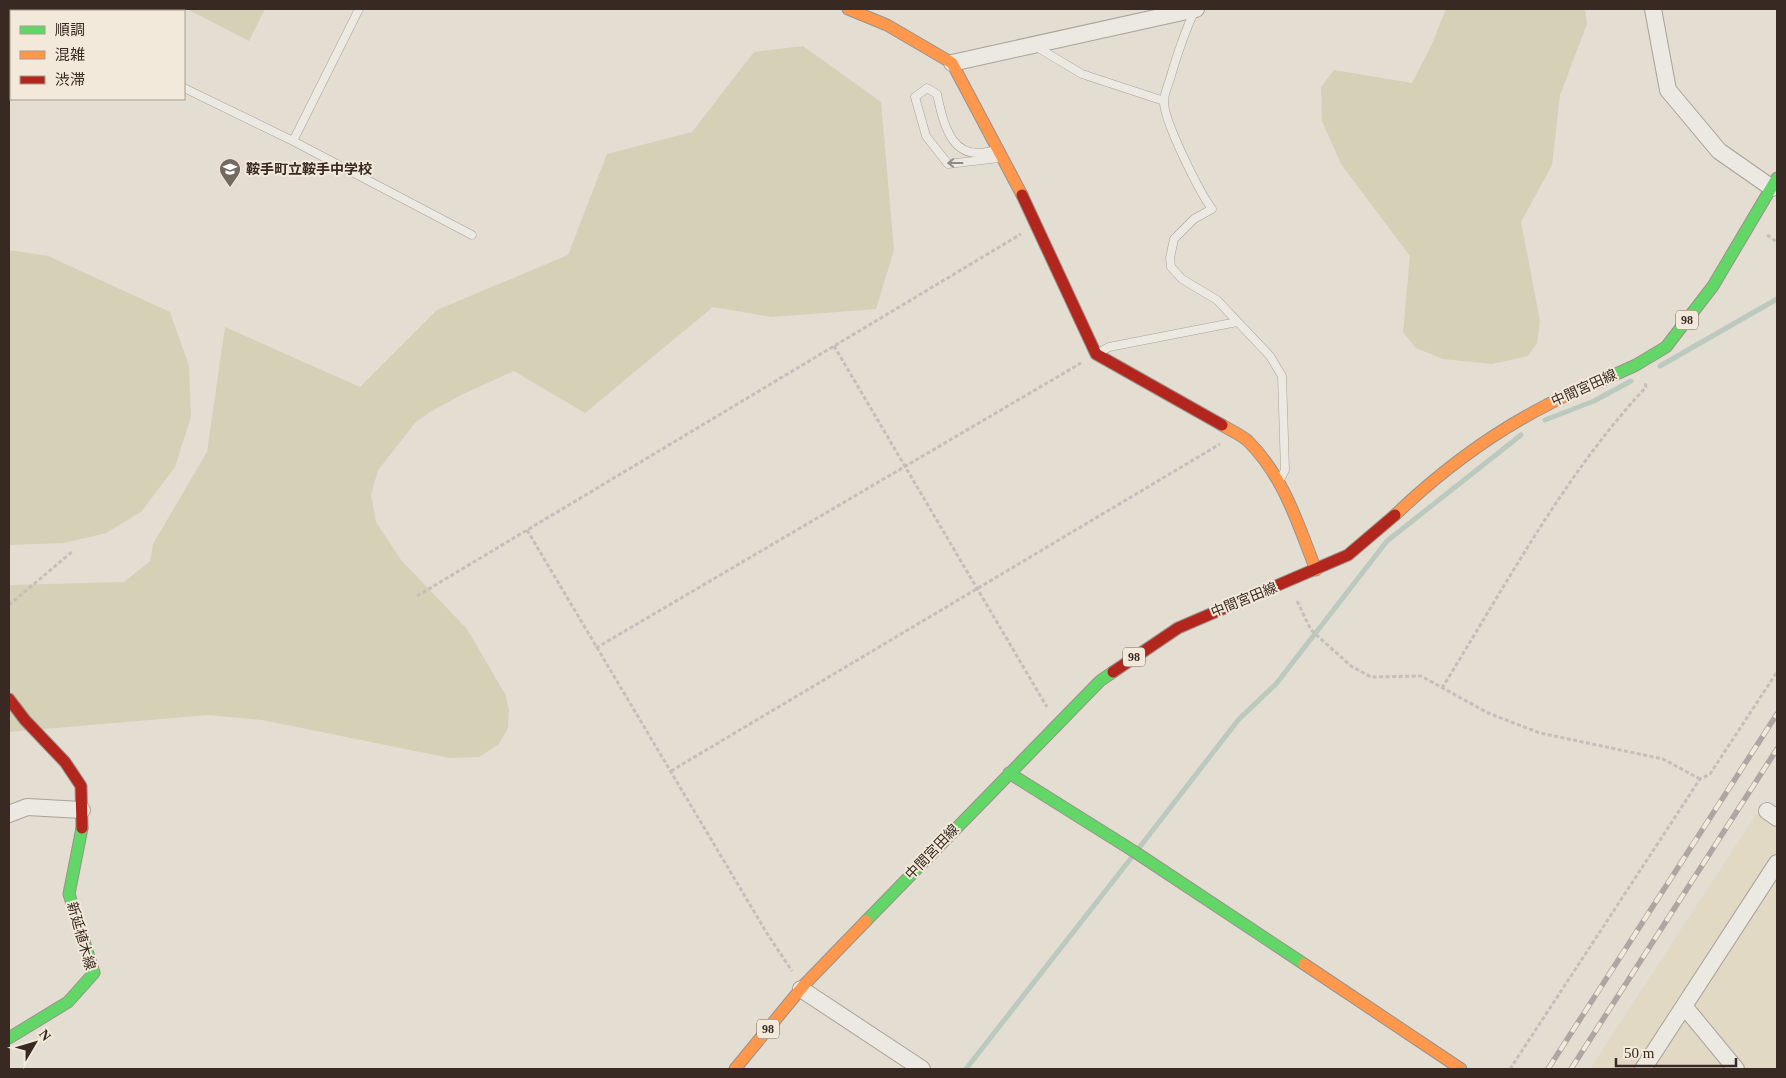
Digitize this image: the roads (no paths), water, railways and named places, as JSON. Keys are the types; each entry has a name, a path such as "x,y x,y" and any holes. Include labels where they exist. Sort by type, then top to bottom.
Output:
{"main road":[{"path":"848,9 887,25 952,63 1001,153 1096,354 1247,440 1272,469 1287,494 1316,570"},
{"name":"中間宮田線","path":"735,1069 802,987 1100,681 1141,651 1178,628 1287,583 1348,554 1374,535 1432,480 1488,442 1546,405 1636,364 1666,347 1713,286 1774,183"},
{"name":"新延植木線","path":"9,699 25,720 65,762 81,786 83,825 69,894 94,973 68,1002 9,1038"},
{"path":"1009,773 1135,852 1393,1026 1461,1069"}],"street":[{"path":"952,63 1196,9"},
{"path":"1653,9 1668,90 1719,151 1774,183"},
{"path":"9,814 27,808 82,810"},
{"path":"1643,1069 1777,863"},
{"path":"802,987 922,1069"},
{"path":"1684,1006 1736,1069"}],"lane":[{"path":"293,141 360,9"},
{"path":"1196,9 1181,38 1164,100 1167,116 1188,165 1205,200 1212,209 1194,219 1174,239 1170,258 1171,267 1182,279 1217,300 1270,356 1282,376 1285,470 1280,482"},
{"path":"1034,45 1082,74 1164,100"},
{"path":"185,88 293,141 472,235"},
{"path":"927,88 937,94 945,128 957,145 974,153 1001,153 948,164 926,136 914,97 927,88"},
{"path":"1096,354 1109,347 1237,322"}],"waterway":[{"path":"1660,366 1777,299"},
{"path":"1545,420 1594,401 1631,381"},
{"path":"1139,848 1239,719 1276,684 1387,541 1521,435"},
{"path":"966,1069 1132,857"}],"railway":[{"path":"1548,1069 1777,714"},
{"path":"1571,1069 1777,749"}],"place":[{"name":"鞍手町立鞍手中学校","path":"230,188"}]}
